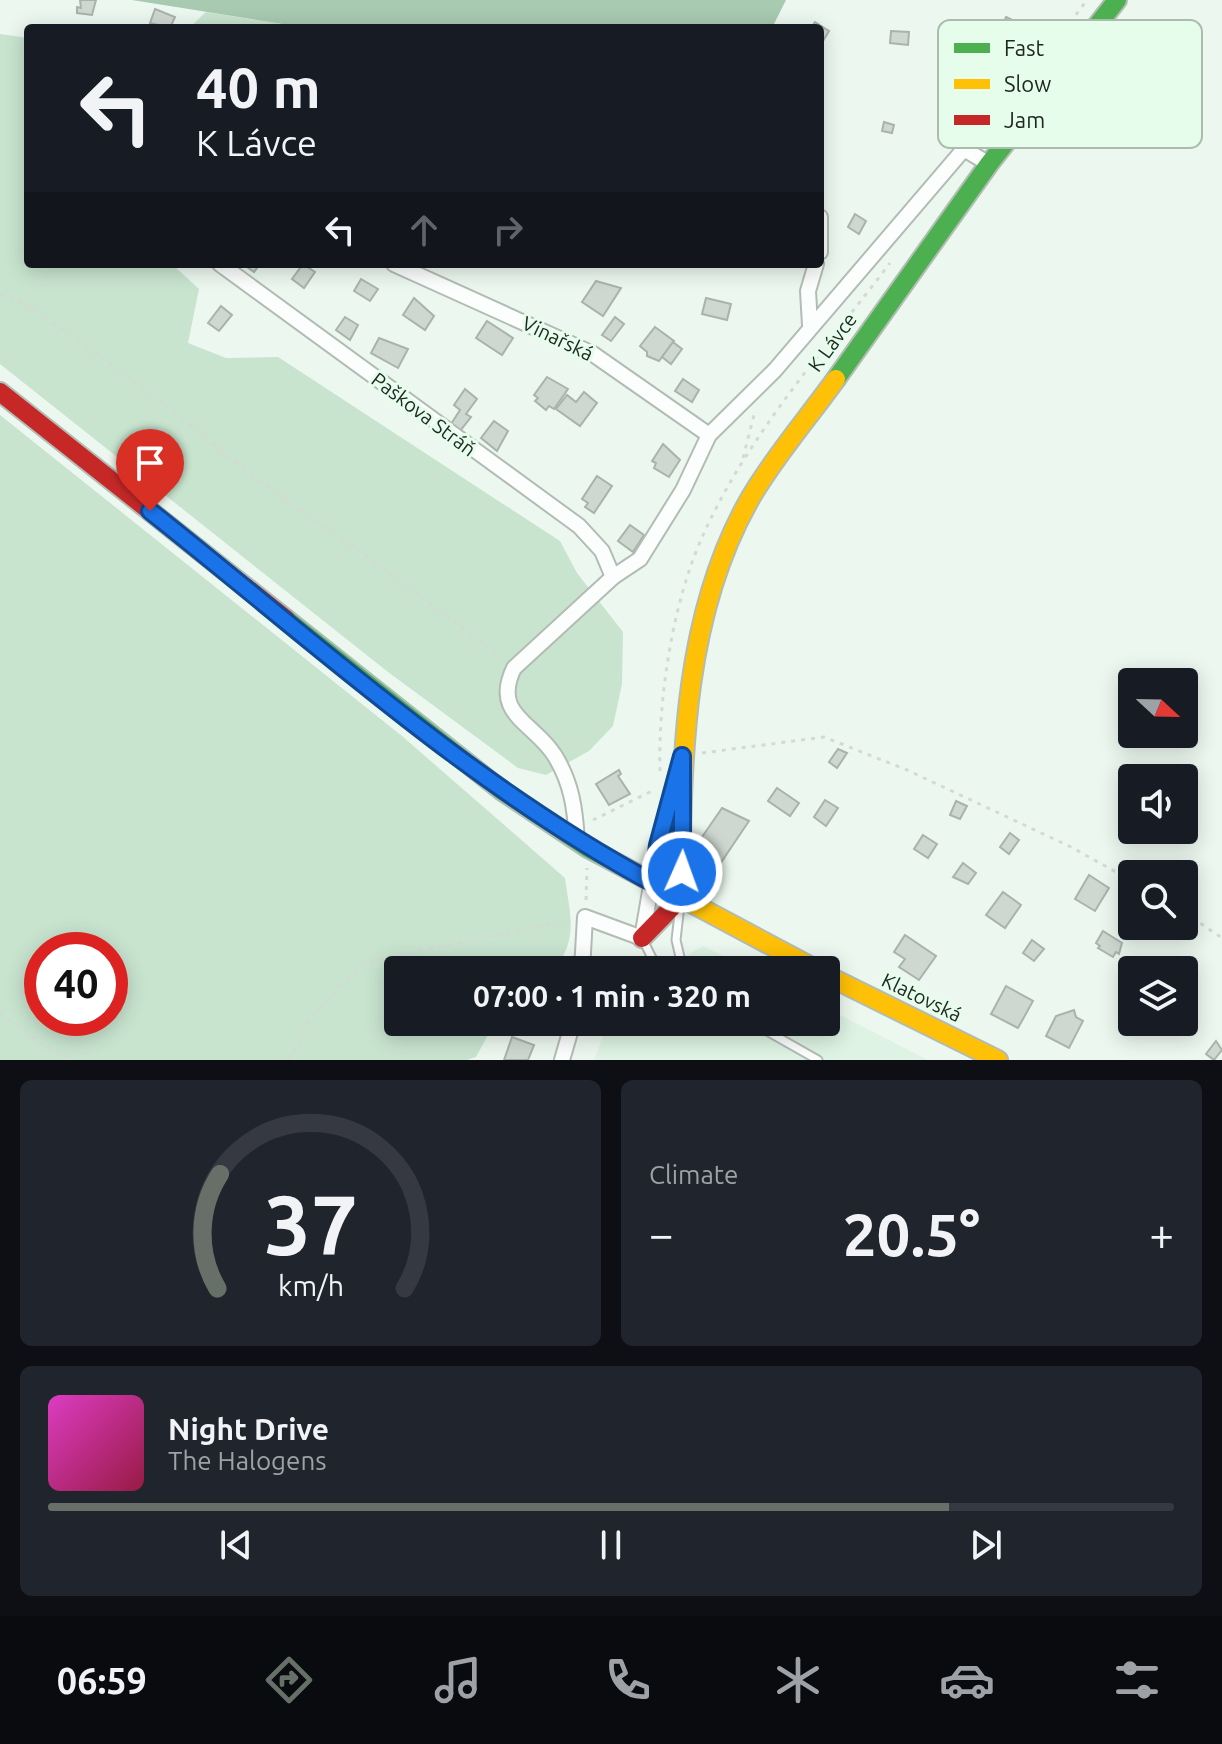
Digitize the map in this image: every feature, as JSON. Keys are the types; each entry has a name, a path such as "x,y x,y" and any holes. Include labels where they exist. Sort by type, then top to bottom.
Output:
{"main road":[{"name":"K Lávce","path":"1101,20 1117,0"},
{"name":"K Lávce","path":"680,899 684,845 682,756 691,676 719,565 751,497 1001,148"},
{"path":"0,392 501,790 583,845 790,956"},
{"path":"642,938 680,899"},
{"name":"Klatovská","path":"840,982 998,1060"}],"street":[{"path":"583,845 574,795 553,753 524,725 507,700 506,685 514,668 613,577 640,559 683,490 709,435 775,370 810,325 964,149 989,164"},
{"name":"Paškova Stráň","path":"225,268 579,526 602,551 613,577"},
{"name":"Vinařská","path":"403,268 593,354 709,435"},
{"path":"810,325 808,291 815,268"},
{"name":"K Lávce","path":"642,938 658,845 682,756"},
{"path":"583,956 585,917 642,938"},
{"path":"562,1060 569,1036"}],"lane":[{"path":"680,899 676,940 680,956"},
{"path":"642,938 651,956"},
{"path":"776,1036 818,1060"},
{"path":"801,1050 803,1060"}],"path":[{"path":"0,294 31,307 141,386 255,477 394,576 514,668"},
{"path":"743,462 754,415"},
{"path":"682,756 824,737 907,770 1071,847 1118,873"},
{"path":"289,1060 313,1015 363,963 585,917 583,845"},
{"path":"1198,922 1222,938"},
{"path":"0,1013 53,1052 75,1060"}],"shaded area":[{"path":"132,0 786,0 774,24 282,24"},
{"path":"206,12 282,24 193,24"},
{"path":"0,34 24,37 24,268 176,268 199,289 188,343 226,358 278,357 560,541 577,573 623,632 622,684 613,726 589,751 546,775 518,768 388,672 0,364"},
{"path":"0,415 402,736 565,878 571,926 563,956 384,956 384,1036 487,1036 476,1057 467,1060 0,1060"},
{"path":"703,946 723,956 686,956"},
{"path":"840,1015 928,1060 594,1060 603,1036 840,1036"}],"building":[{"path":"80,0 96,0 92,15 77,13 77,7 81,8"},
{"path":"155,9 175,17 172,24 150,23"},
{"path":"891,31 909,32 908,45 890,43"},
{"path":"884,122 894,125 892,133 882,131"},
{"path":"855,214 866,221 859,234 848,227"},
{"path":"300,268 315,272 304,288 292,279"},
{"path":"361,279 378,289 370,301 354,291"},
{"path":"596,281 621,288 603,316 582,302"},
{"path":"414,298 434,316 425,330 403,315"},
{"path":"706,298 731,304 727,320 702,314"},
{"path":"221,306 232,315 219,331 208,323"},
{"path":"345,317 358,325 350,340 336,330"},
{"path":"615,317 624,324 611,341 602,335"},
{"path":"487,321 513,338 502,355 476,338"},
{"path":"655,327 674,341 659,361 647,356 640,346"},
{"path":"379,338 408,349 398,368 371,353"},
{"path":"673,342 682,349 671,364 662,357"},
{"path":"547,377 568,389 554,409 549,406 546,410 535,401 538,398 534,395"},
{"path":"683,379 699,390 692,402 675,391"},
{"path":"465,389 477,399 466,414 471,417 460,431 451,424 460,410 454,405"},
{"path":"584,392 597,403 580,426 556,409 567,395 576,402"},
{"path":"494,421 508,431 497,451 481,438"},
{"path":"663,444 680,460 669,477 654,468 656,463 652,461"},
{"path":"597,476 612,486 594,513 585,507 588,503 582,499"},
{"path":"630,525 644,535 633,552 618,541"},
{"path":"838,749 847,753 837,768 829,762"},
{"path":"619,770 621,774 618,776 630,794 609,805 596,784"},
{"path":"777,788 799,803 790,816 768,801"},
{"path":"825,800 838,808 826,826 814,817"},
{"path":"956,801 967,806 960,819 950,815"},
{"path":"722,808 749,821 718,867 709,861 703,845 706,840 702,837"},
{"path":"1010,833 1019,840 1009,854 1000,847"},
{"path":"923,835 937,844 928,858 914,849"},
{"path":"963,863 976,873 968,884 953,877"},
{"path":"1089,875 1109,888 1095,911 1075,899"},
{"path":"1003,892 1021,905 1005,928 986,915"},
{"path":"1103,931 1122,943 1119,954 1116,952 1113,957 1098,948 1100,946 1096,943"},
{"path":"905,935 936,956 919,980 899,967 905,959 894,952"},
{"path":"1032,940 1044,949 1034,961 1023,953"},
{"path":"1006,986 1033,1001 1018,1028 991,1014"},
{"path":"1074,1010 1076,1017 1083,1021 1069,1048 1046,1036 1056,1016"},
{"path":"512,1037 534,1045 528,1060 504,1060"},
{"path":"1216,1041 1222,1050 1214,1060 1206,1054"}],"traffic: fast":[{"path":"1101,20 1117,0"},
{"path":"836,379 1001,148"},
{"path":"286,619 501,790 588,848 669,891"}],"traffic: slow":[{"path":"680,899 682,796 690,693 698,642 711,592 728,543 751,497 836,379"},
{"path":"669,891 791,956"},
{"path":"840,982 998,1060"}],"traffic: jam":[{"path":"0,392 286,619"},
{"path":"642,938 680,899"}],"route":[{"path":"150,511 501,790 588,848 653,883 668,801 682,756 682,872"}]}
